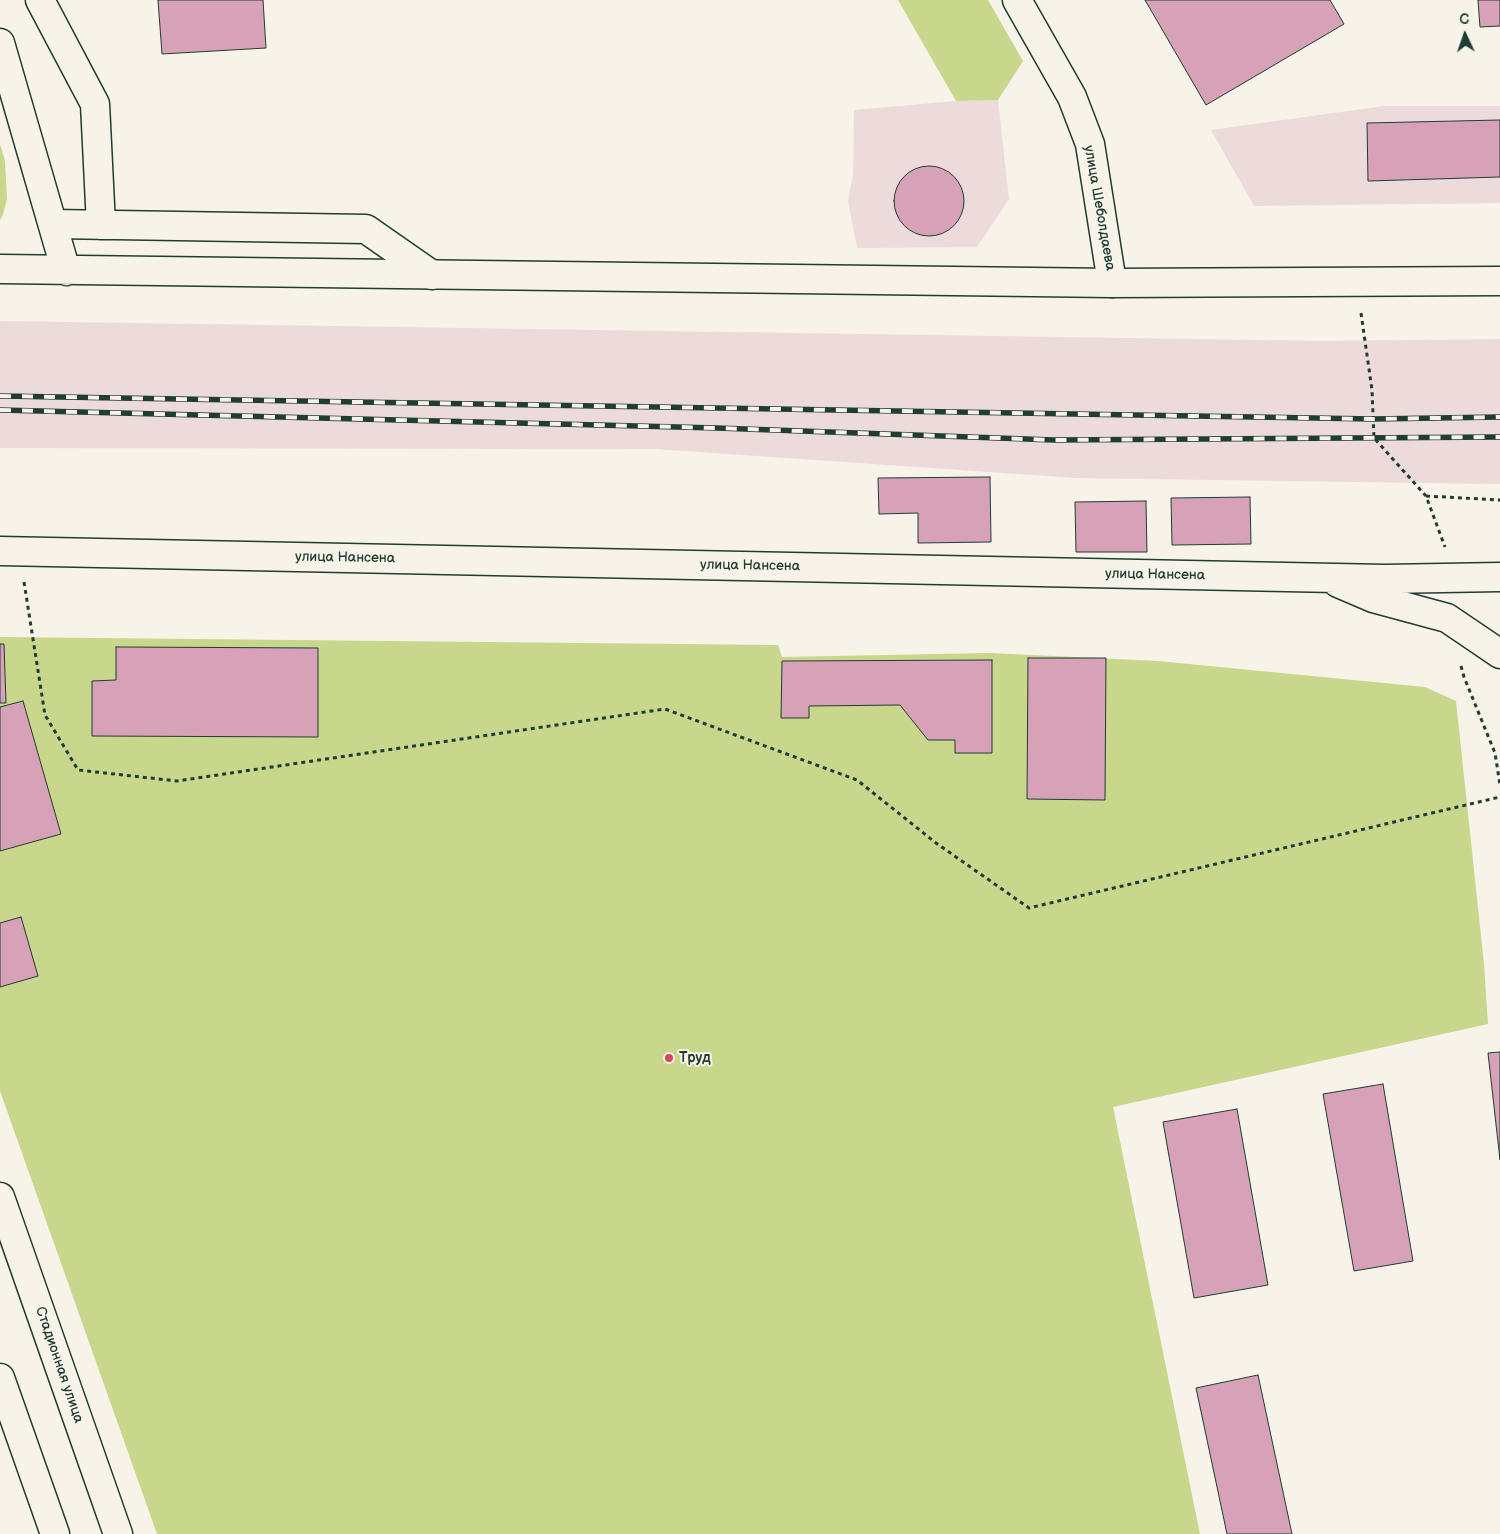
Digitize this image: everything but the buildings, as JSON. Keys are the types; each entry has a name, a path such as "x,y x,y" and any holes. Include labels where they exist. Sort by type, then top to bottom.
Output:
{"main road":[{"path":"40,0 95,104 101,225"},
{"name":"улица Шеболдаева","path":"1017,0 1072,97 1090,144 1112,283"},
{"path":"0,43 66,271"},
{"path":"53,224 366,229 432,275"},
{"path":"0,269 1112,283 1500,281"},
{"name":"улица Нансена","path":"10,551 1325,578 1500,577"},
{"path":"1325,578 1373,598 1447,618 1500,654"},
{"name":"Стадионная улица","path":"0,1196 118,1534"},
{"path":"0,1378 55,1534"}],"path":[{"path":"1357,282 1372,390 1374,438 1426,496 1446,551 1446,578"},
{"path":"1426,496 1500,500"},
{"path":"10,551 45,715 78,770 177,781 665,709 857,780 936,843 1029,908 1500,797"},
{"path":"1447,618 1464,678 1495,753 1500,785"}],"shaded area":[{"path":"998,100 1009,199 977,247 857,248 848,201 853,175 854,110 956,101"},
{"path":"1384,106 1500,106 1500,203 1254,206 1211,130"},
{"path":"0,321 1324,341 1500,339 1500,484 1076,478 656,449 0,448"}],"green space":[{"path":"898,0 988,0 1023,61 998,100 956,101"},
{"path":"0,144 5,161 7,199 0,220"},
{"name":"Труд","path":"0,637 778,645 782,657 990,653 1158,661 1425,687 1456,701 1484,964 1488,1024 1113,1107 1200,1534 157,1534 0,1091"}],"railway":[{"path":"0,396 1373,419 1500,417"},
{"path":"0,410 717,428 1054,440 1500,437"}],"place":[{"name":"Труд","path":"669,1058"}]}
